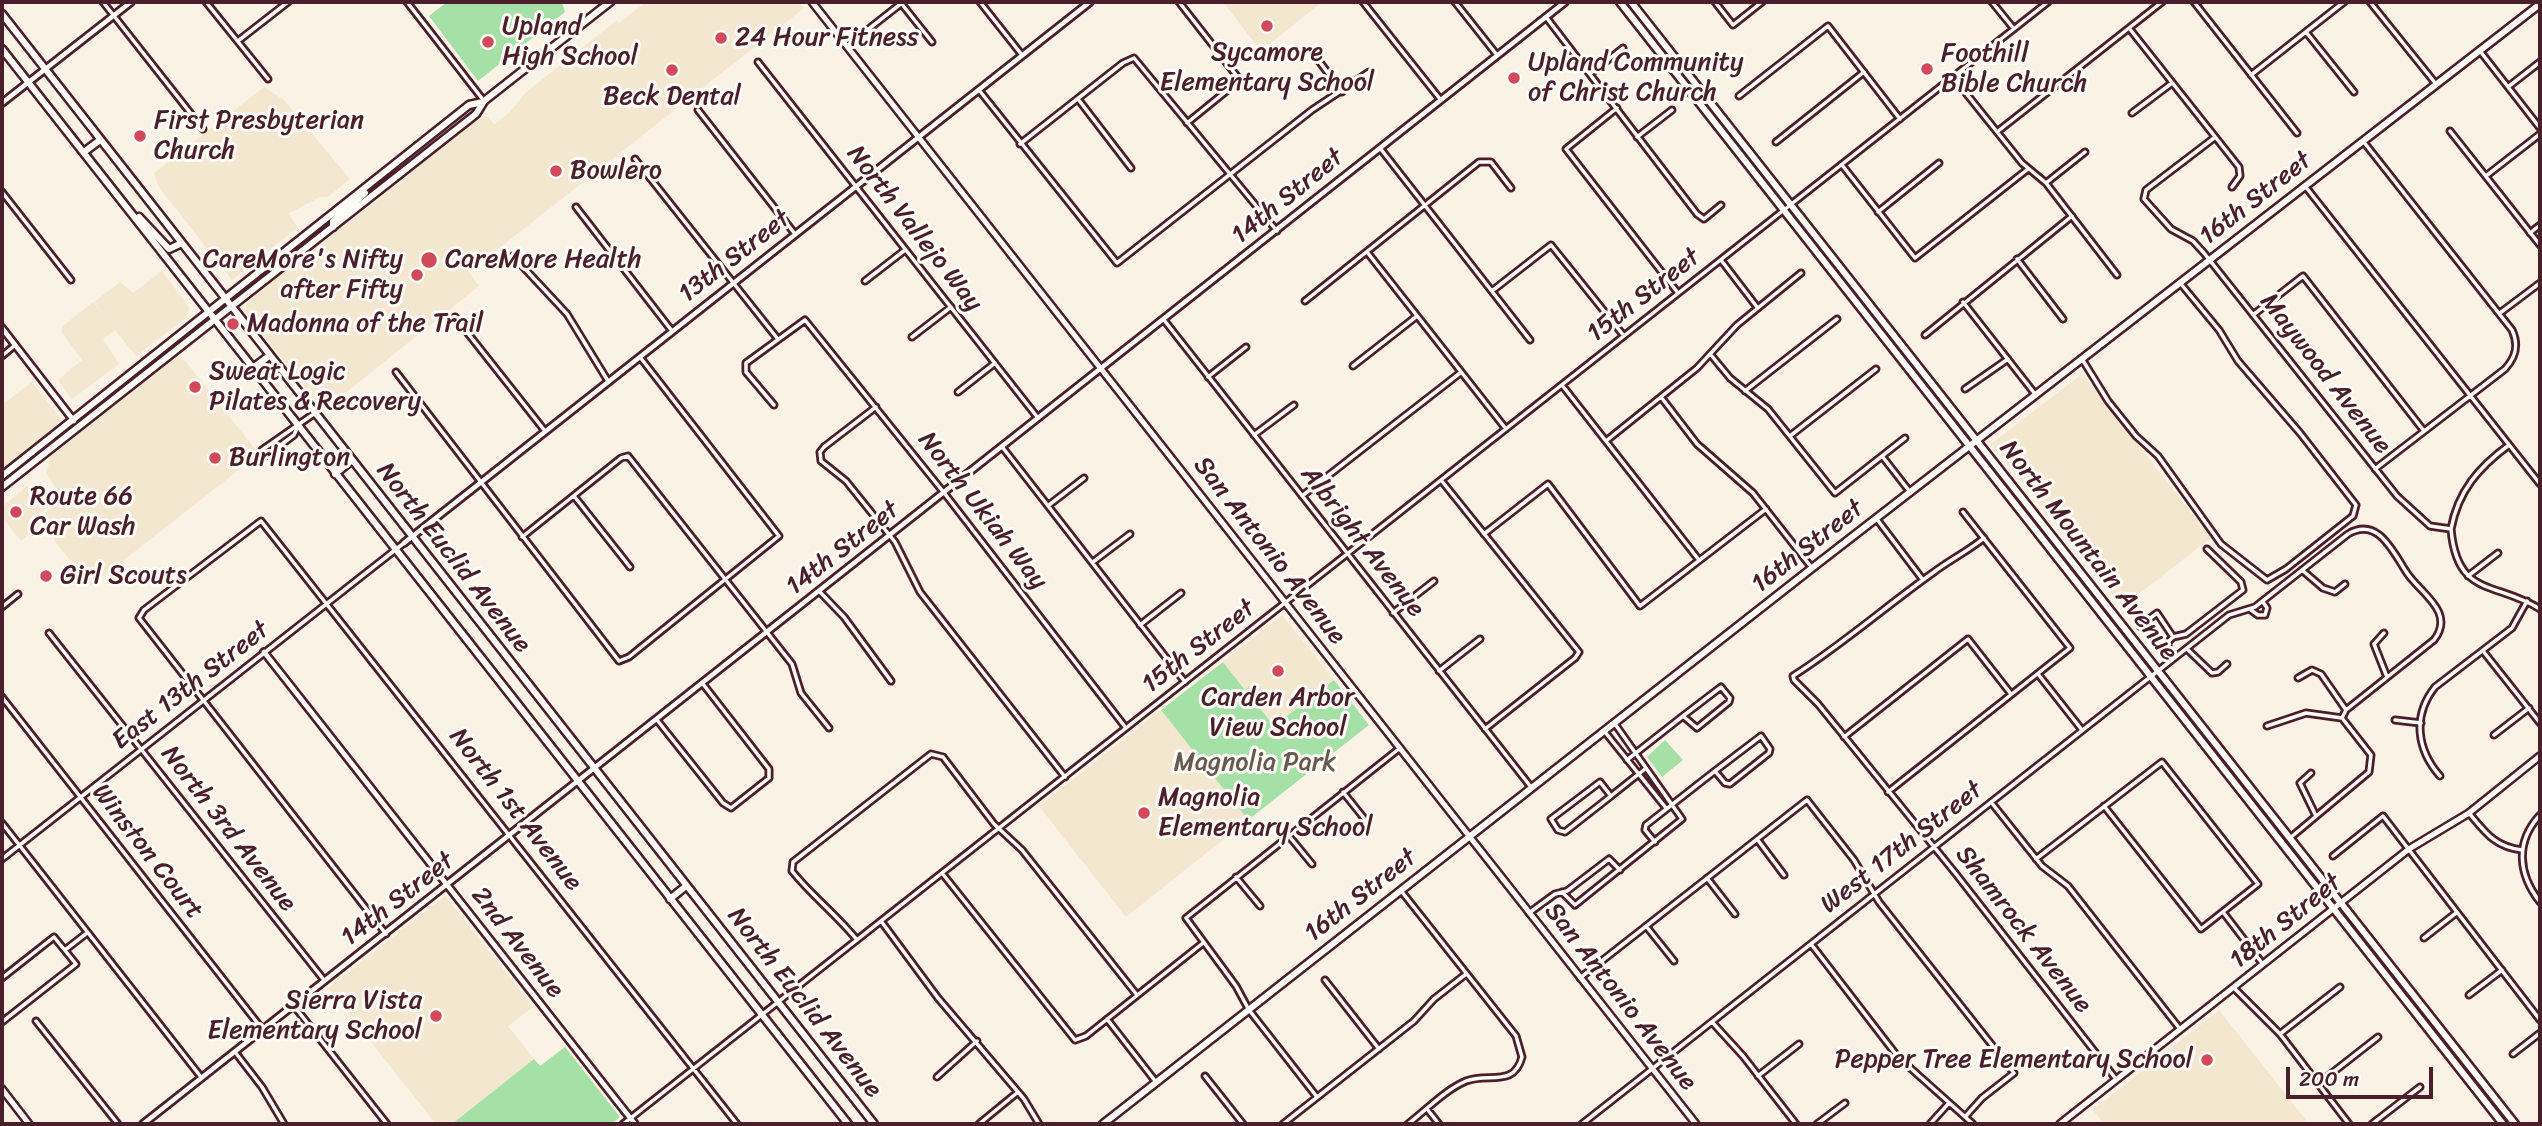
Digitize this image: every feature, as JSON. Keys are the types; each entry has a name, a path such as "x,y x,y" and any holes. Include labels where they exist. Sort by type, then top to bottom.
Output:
{"main road":[{"path":"2,487 476,114 484,102 610,2"},
{"name":"San Antonio Avenue","path":"813,2 1696,1124"},
{"name":"North Mountain Avenue","path":"1620,2 2503,1124"},
{"name":"North Mountain Avenue","path":"1631,2 2515,1124"},
{"name":"16th Street","path":"1103,1124 1876,518 2540,4"},
{"name":"North Euclid Avenue","path":"2,14 872,1121"},
{"name":"North Euclid Avenue","path":"2,49 848,1124"},
{"path":"2,476 208,310 470,105 484,102"},
{"path":"84,152 100,140"},
{"path":"332,227 333,221 360,199 366,188"},
{"path":"130,209 148,224 169,249 182,243"},
{"path":"253,368 269,356"},
{"path":"335,474 352,460"},
{"path":"2065,567 2073,562"},
{"name":"18th Street","path":"2060,1124 2409,849 2469,813 2540,756"},
{"path":"670,899 686,886"},
{"path":"2,1089 29,1124"},
{"path":"863,1124 872,1121"}],"street":[{"path":"103,2 203,129"},
{"path":"2,103 131,2"},
{"path":"206,2 268,79"},
{"path":"237,41 288,2"},
{"path":"407,2 484,102"},
{"path":"847,46 902,2 932,42"},
{"path":"980,2 1022,55"},
{"name":"13th Street","path":"404,542 1090,2"},
{"path":"1179,2 1240,80 1187,122"},
{"path":"1363,2 1440,99"},
{"path":"1455,2 1497,55"},
{"name":"14th Street","path":"143,1124 945,494 1565,2"},
{"path":"1715,2 1733,25 1762,2"},
{"path":"1992,2 2014,29"},
{"name":"15th Street","path":"623,1124 2048,2"},
{"path":"1997,132 2162,2"},
{"path":"2194,2 2297,133"},
{"path":"2251,75 2344,2"},
{"path":"2370,2 2436,84"},
{"path":"1546,17 1697,214 1704,219 1721,205"},
{"path":"1739,96 1828,26 1900,119"},
{"path":"2129,28 2239,167 2240,176 2232,187"},
{"path":"2306,32 2354,92"},
{"path":"1590,74 1623,48"},
{"path":"2480,51 2540,128"},
{"path":"1316,57 1342,92"},
{"path":"1020,144 1123,63 1134,58 1277,231"},
{"name":"North Vallejo Way","path":"758,62 1039,419"},
{"path":"2508,87 2540,62"},
{"path":"979,90 1117,263 1312,110 1369,72"},
{"path":"1776,142 1864,72"},
{"path":"1953,77 2028,169 2046,183 2118,275"},
{"path":"2132,113 2172,83"},
{"path":"1078,99 1131,168"},
{"path":"1618,108 1566,149 1678,293"},
{"path":"698,110 795,234"},
{"path":"1637,137 1672,110"},
{"path":"2450,131 2540,245"},
{"path":"2486,176 2540,134"},
{"name":"Maywood Avenue","path":"2214,138 2144,194 2148,204 2171,229 2193,241 2210,260 2375,469 2421,520 2435,528 2451,529"},
{"path":"2363,141 2500,314 2512,330 2516,345 2515,356 2505,369 2375,469"},
{"path":"1380,148 1530,340"},
{"path":"2046,183 2085,152"},
{"path":"635,159 778,338 746,363 746,372 774,405"},
{"path":"1304,301 1479,162 1491,162 1511,188"},
{"path":"1878,212 1939,163"},
{"path":"1842,165 1915,258 2028,169"},
{"path":"2305,186 2540,484"},
{"path":"2,192 71,280"},
{"path":"576,207 672,331"},
{"path":"1925,335 2072,216"},
{"path":"2530,233 2540,225"},
{"path":"1492,291 1552,245 1624,336"},
{"path":"865,281 905,250"},
{"path":"1367,252 1506,429"},
{"path":"513,256 567,314 608,381"},
{"path":"2017,259 2063,319"},
{"path":"1721,260 1757,307"},
{"path":"1606,441 1711,355 1737,325 1801,272"},
{"path":"2253,315 2303,276 2424,431"},
{"path":"2081,359 2113,407 2136,436 2158,456 2221,544 2267,580 2286,569 2353,516 2356,505 2304,437 2238,362 2219,330 2180,283"},
{"path":"2500,314 2540,283"},
{"path":"1963,302 2036,394"},
{"path":"912,338 951,307"},
{"path":"1353,366 1417,316"},
{"path":"455,317 545,431"},
{"path":"1745,391 1837,319"},
{"name":"North Ukiah Way","path":"778,338 805,320 945,494 1126,728"},
{"name":"Albright Avenue","path":"1164,320 1531,787"},
{"path":"2,328 78,427"},
{"path":"2,356 15,345"},
{"path":"1208,377 1245,347"},
{"path":"1711,355 1745,391 1768,409 1835,493 1905,438"},
{"path":"396,372 619,662 727,580 779,536 640,357"},
{"path":"1965,389 2008,359"},
{"path":"958,392 995,363"},
{"path":"1790,436 1876,369"},
{"path":"1302,496 1460,372"},
{"path":"1562,385 1699,560"},
{"path":"1661,397 1697,444 1742,482 1766,509 1812,568"},
{"path":"1254,435 1294,405"},
{"path":"876,407 820,453 821,461 846,481 891,536 907,561 920,592 1065,776"},
{"path":"298,426 294,435 267,456 261,455 262,450 289,429 298,426 315,413"},
{"path":"2509,444 2483,466 2466,487 2458,503 2451,529 2455,554 2468,576 2489,590 2527,601 2540,609"},
{"path":"1003,448 1185,682"},
{"path":"522,537 621,458 628,456 792,664 801,693 829,728"},
{"path":"1882,456 1910,492"},
{"path":"1049,505 1084,478"},
{"path":"1441,480 1579,652 1575,658 1485,729"},
{"path":"1484,534 1548,484 1640,607 1766,509"},
{"path":"575,496 630,567"},
{"path":"1888,792 2070,648 1963,512"},
{"path":"1876,518 1923,579 1984,538"},
{"name":"North 1st Avenue","path":"202,701 139,618 144,610 261,521 737,1124"},
{"name":"West 17th Street","path":"1584,1124 2229,615 2263,601 2357,529 2378,533 2407,573 2436,606 2441,622 2434,640 2388,677"},
{"path":"1093,562 1130,534"},
{"name":"East 13th Street","path":"2,859 404,542"},
{"path":"2166,650 2173,637 2186,634 2243,590 2241,582 2207,550"},
{"path":"2468,576 2498,553"},
{"path":"2302,570 2327,591 2335,592 2345,584"},
{"name":"Shamrock Avenue","path":"1923,579 1818,661 1793,676 1797,685 1844,737 2116,1079"},
{"path":"1393,613 1434,581"},
{"path":"820,592 845,617 891,681"},
{"path":"1140,625 1181,593"},
{"path":"2,607 18,594"},
{"name":"West 17th Street","path":"2250,608 2258,615 2265,615 2267,608 2263,601"},
{"path":"2440,776 2422,747 2421,723 2426,698 2435,687 2512,628 2527,601"},
{"path":"2140,626 2157,613 2173,637"},
{"path":"2342,718 2346,710 2388,677 2374,650 2374,644 2384,633"},
{"name":"North 3rd Avenue","path":"49,634 325,982"},
{"path":"1439,671 1480,639"},
{"path":"1844,737 1968,639 2011,694"},
{"path":"2168,642 2159,643 2160,649 2166,650 2173,660"},
{"path":"2187,649 2212,673 2218,672 2227,664"},
{"path":"2483,650 2540,723"},
{"name":"2nd Avenue","path":"264,652 635,1124"},
{"path":"2298,678 2312,670 2320,674 2346,710"},
{"path":"2038,673 2082,730"},
{"path":"657,720 723,803 731,808 769,778 769,769 703,684"},
{"path":"1627,760 1721,687 1730,698 1729,702 1697,727 1684,716"},
{"name":"Winston Court","path":"2,697 263,1030"},
{"path":"202,701 386,934"},
{"path":"2494,735 2529,708"},
{"path":"2267,726 2305,713 2342,718 2367,746 2372,760 2366,777 2290,838"},
{"path":"2395,720 2421,723"},
{"path":"1562,892 1575,905 1681,822 1681,815 1634,755 1628,741 1614,723"},
{"path":"1604,730 1666,809"},
{"path":"1655,842 1645,826 1672,804 1757,737 1761,736 1770,749 1730,784 1725,783 1715,771"},
{"path":"1317,1097 1249,1010 1236,986 1186,918 1400,748"},
{"path":"857,940 839,916 792,871 793,862 930,754 943,757 998,829 1022,850 1137,995"},
{"path":"2036,859 2104,806 2162,762 2258,884 2201,929 2104,806"},
{"path":"1611,796 1602,785 1596,783 1554,816 1552,824 1561,833 1565,832 1611,796 1638,774 1645,769"},
{"path":"2311,773 2300,783 2316,817"},
{"path":"1343,792 1367,822"},
{"path":"1580,978 1807,800 1854,860 1873,895 2014,1073 1982,1098 1965,1117"},
{"path":"1991,802 2036,859 2068,886 2180,1029"},
{"path":"2469,813 2500,846 2522,850"},
{"path":"2333,856 2383,816 2540,1020"},
{"path":"2540,816 2528,831 2522,850 2526,881 2540,902"},
{"path":"2,823 202,1078"},
{"path":"1289,836 1312,864"},
{"path":"1757,839 1784,874"},
{"path":"1529,913 1609,859 1620,870"},
{"path":"942,873 1075,1040 1080,1040 1203,943"},
{"path":"1236,877 1260,906"},
{"path":"1707,878 1735,914"},
{"path":"1400,890 1516,1037 1522,1057 1514,1072 1507,1077 1468,1080 1408,1124"},
{"path":"2223,912 2264,965"},
{"path":"2424,938 2456,913"},
{"path":"881,921 934,992 1018,1092 1039,1124"},
{"path":"1646,926 1674,961"},
{"path":"65,950 87,933"},
{"path":"2,978 54,937 76,964 2,1022"},
{"path":"1811,944 1898,1058 1973,1124"},
{"path":"2469,995 2502,970"},
{"path":"1283,1124 1379,1049 1466,974"},
{"path":"1325,980 1379,1049"},
{"path":"2280,1034 2340,987"},
{"path":"2234,988 2280,1034 2349,1124"},
{"path":"294,1006 387,1124"},
{"path":"1107,1019 1156,1082"},
{"path":"36,1021 118,1124"},
{"path":"1712,1022 1796,1124"},
{"path":"2513,1054 2540,1033"},
{"path":"2318,1084 2378,1037"},
{"path":"937,1077 977,1041"},
{"path":"1758,1076 1799,1044"},
{"path":"234,1052 262,1087 284,1124"},
{"path":"1205,1076 1243,1124"},
{"path":"2372,1124 2420,1087"},
{"path":"979,1124 1018,1092"},
{"path":"1817,1124 1845,1103"},
{"path":"1930,1124 1948,1103"},
{"path":"1427,1109 1439,1124"}],"shaded area":[{"path":"646,2 799,2 804,8 469,272 479,286 323,411 245,311 247,299 400,183 415,167 473,122 488,116 494,125 510,112 525,93 617,20 619,23"},
{"name":"Sycamore Elementary School","path":"1223,2 1322,2 1261,51"},
{"path":"264,87 284,100 350,179 328,197 320,197 288,214 298,227 232,280 158,186 154,173"},
{"path":"162,271 189,307 187,317 136,356 115,330 103,339 119,364 72,399 58,380 82,360 61,331 63,326 93,302 104,316 94,302 120,282 133,293"},
{"path":"176,355 186,362 259,454 91,586 56,543 45,515 59,494 47,473 50,457"},
{"path":"2082,374 2211,538 2122,607 1991,444"},
{"path":"32,382 61,419 60,422 2,469 2,405"},
{"path":"27,486 31,486 48,507 32,518 38,527 21,541 2,517 2,507"},
{"name":"Carden Arbor View School","path":"1282,615 1334,680 1274,726 1223,662"},
{"name":"Magnolia Elementary School","path":"1161,710 1248,820 1126,917 1039,806"},
{"name":"Sierra Vista Elementary School","path":"445,896 533,1007 508,1026 534,1059 452,1124 436,1124 328,988"},
{"name":"Pepper Tree Elementary School","path":"2219,1010 2306,1120 2300,1124 2104,1124 2093,1110"}],"green space":[{"name":"Upland High School","path":"447,2 562,2 565,12 478,81 429,16"},
{"name":"Magnolia Park","path":"1223,662 1245,690 1254,683 1262,693 1255,702 1274,726 1334,680 1369,725 1248,820 1161,710"},
{"path":"1665,740 1683,760 1662,777 1647,757"},
{"path":"565,1047 620,1117 611,1124 452,1124 534,1059 540,1066"}],"place":[{"name":"Sycamore Elementary School","path":"1267,26"},
{"name":"24 Hour Fitness","path":"721,38"},
{"name":"Upland High School","path":"488,42"},
{"name":"Foothill Bible Church","path":"1927,69"},
{"name":"Beck Dental","path":"672,70"},
{"name":"Upland Community of Christ Church","path":"1514,78"},
{"name":"First Presbyterian Church","path":"140,136"},
{"name":"Bowlero","path":"556,171"},
{"name":"CareMore Health","path":"429,260"},
{"name":"CareMore's Nifty after Fifty","path":"417,275"},
{"name":"Madonna of the Trail","path":"233,324"},
{"name":"Sweat Logic Pilates & Recovery","path":"195,387"},
{"name":"Burlington","path":"215,458"},
{"name":"Route 66 Car Wash","path":"16,512"},
{"name":"Girl Scouts","path":"46,576"},
{"name":"Carden Arbor View School","path":"1278,671"},
{"name":"Magnolia Elementary School","path":"1144,813"},
{"name":"Sierra Vista Elementary School","path":"436,1016"},
{"name":"Pepper Tree Elementary School","path":"2207,1060"}]}
